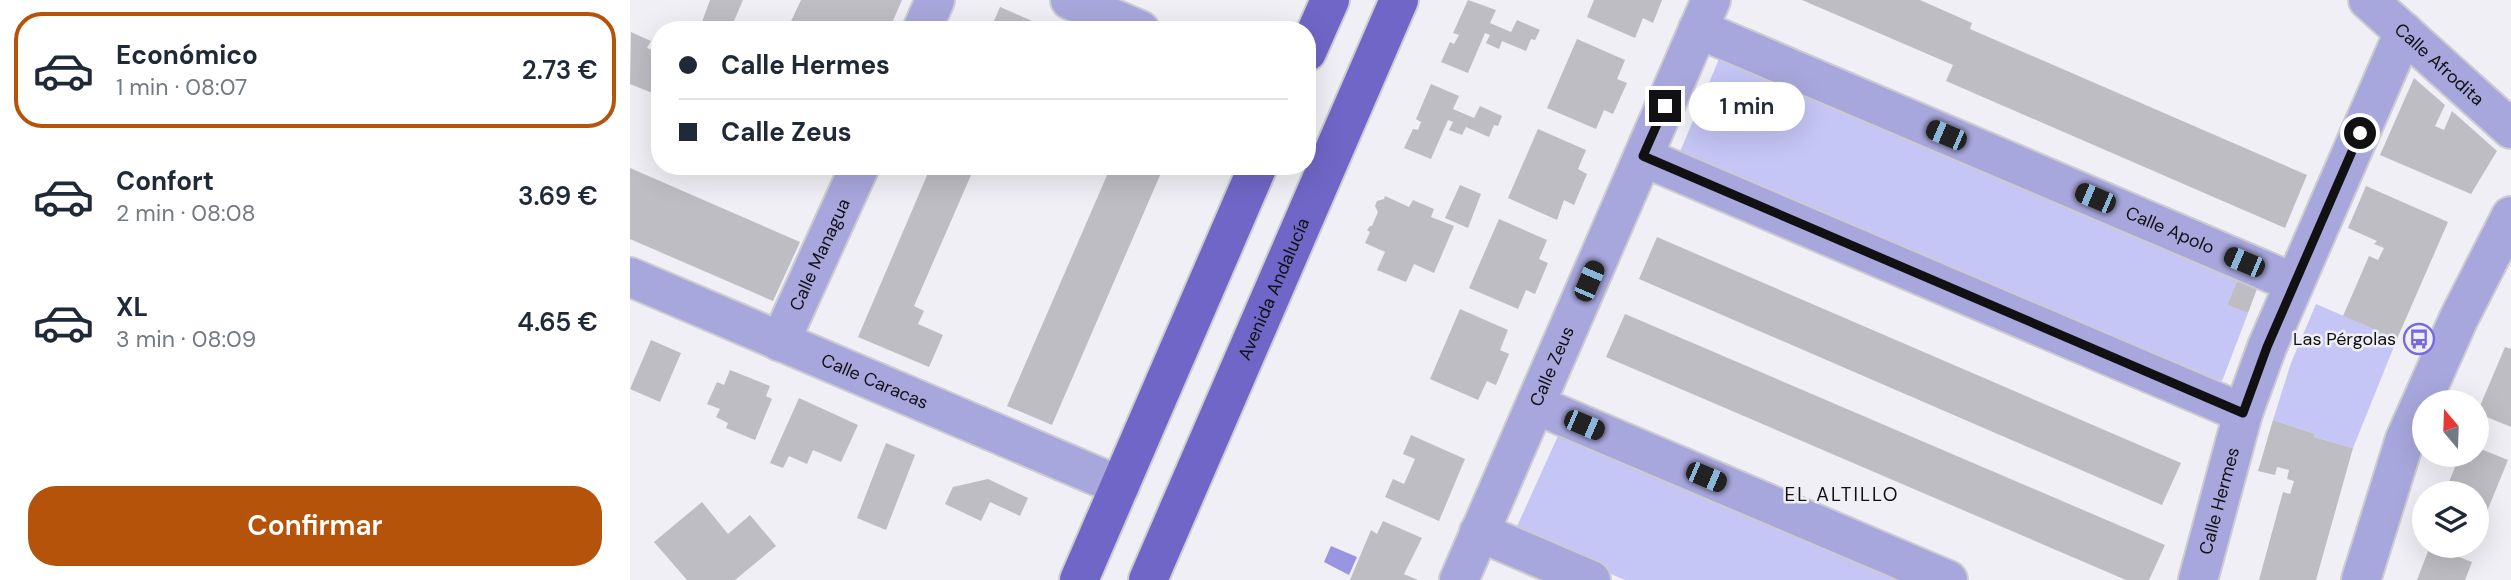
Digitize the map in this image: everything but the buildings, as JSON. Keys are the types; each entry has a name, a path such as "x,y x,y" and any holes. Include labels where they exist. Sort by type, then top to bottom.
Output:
{"main road":[{"path":"1316,32 1330,0"},
{"name":"Avenida Andalucía","path":"1148,580 1399,0"},
{"path":"1079,580 1254,175"}],"street":[{"path":"926,21 935,0"},
{"path":"1070,0 1119,21"},
{"name":"Calle Afrodita","path":"2368,0 2511,129"},
{"name":"Calle Zeus","path":"1459,580 1704,14"},
{"name":"Calle Apolo","path":"1704,14 2294,283"},
{"name":"Calle Hermes","path":"2198,580 2243,413 2267,347 2404,33"},
{"path":"1643,156 2243,413"},
{"name":"Calle Managua","path":"780,342 856,175"},
{"path":"2361,580 2405,439 2459,318 2511,216"},
{"name":"Calle Caracas","path":"630,276 1120,486"},
{"path":"1536,405 1948,580"},
{"path":"1479,532 1591,580"}],"shaded area":[{"path":"1719,59 2237,281 2227,305 2248,313 2219,389 1677,159"},
{"path":"2316,304 2397,339 2353,448 2314,437 2315,434 2273,420 2291,363"},
{"path":"1562,427 1918,580 1625,580 1514,533"},
{"path":"1331,546 1357,557 1349,575 1324,562"}],"place":[{"name":"Las Pérgolas","path":"2419,339"}],"district":[{"name":"EL ALTILLO","path":"1842,494"}],"route":[{"path":"1665,106 1643,156 2243,413 2267,347 2360,133"}]}
